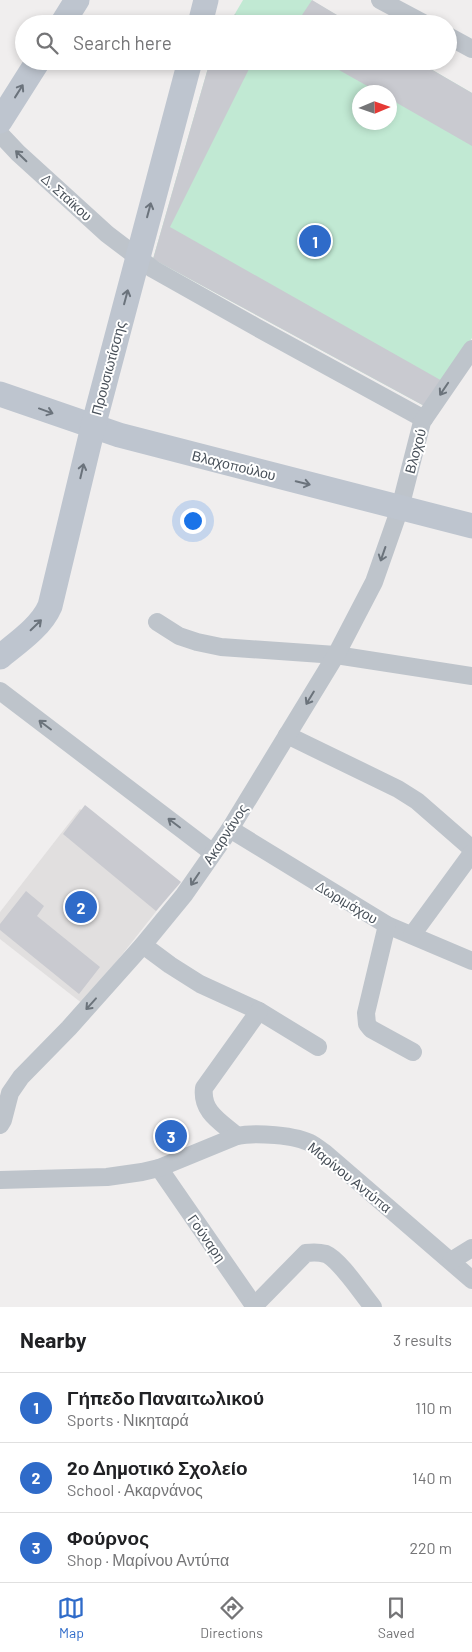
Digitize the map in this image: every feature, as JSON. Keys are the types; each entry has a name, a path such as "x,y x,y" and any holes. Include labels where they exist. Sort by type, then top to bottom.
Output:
{"main road":[{"path":"68,15 77,0"},
{"path":"202,15 206,0"},
{"path":"0,122 32,70"},
{"name":"Προυσιωτίσσης","path":"0,657 40,623 50,606 92,427 188,70"},
{"name":"Βλαχοπούλου","path":"0,394 92,427 174,450 472,526"}],"street":[{"path":"380,0 408,15"},
{"path":"457,41 472,49"},
{"name":"Δ. Σταϊκου","path":"0,134 18,153 136,258 256,328 424,419"},
{"name":"Βλοχού","path":"400,508 419,430 424,419 472,349"},
{"name":"Ακαρνάνος","path":"0,1125 10,1093 21,1077 69,1028 143,945 184,895 230,829 336,655 374,582 400,508"},
{"path":"157,622 179,636 221,648 336,655 472,676"},
{"path":"0,691 213,852"},
{"path":"287,735 398,788 418,801 472,849"},
{"name":"Δωριμάχου","path":"230,829 387,925 472,961"},
{"path":"412,935 472,853"},
{"path":"387,925 366,1018 371,1029 413,1052"},
{"path":"143,945 200,984 259,1011 318,1047"},
{"path":"237,1136 207,1110 204,1101 204,1088 259,1011"},
{"name":"Μαρίνου Αντύπα","path":"0,1180 107,1177 159,1168 245,1134 305,1141 311,1143 470,1276"},
{"name":"Γούναρη","path":"159,1168 254,1307"},
{"path":"450,1261 472,1248"},
{"path":"254,1307 306,1253 315,1252 325,1254 334,1259 373,1307"}],"shaded area":[{"path":"80,809 177,885 83,1004 0,939 0,912"}],"green space":[{"path":"243,0 311,0 337,15 234,15"},
{"path":"207,70 432,70 472,93 472,338 428,408 153,259"}],"building":[{"path":"312,0 337,15 302,15"},
{"path":"207,70 248,70 170,227 444,382 428,408 153,259"},
{"path":"339,70 432,70 472,93 472,146 397,103 397,85 366,85"},
{"path":"85,805 181,882 156,911 63,834"},
{"path":"26,891 44,906 37,916 100,967 79,994 0,930 0,924"}],"place":[{"name":"Γήπεδο Παναιτωλικού","path":"315,241"},
{"name":"2ο Δημοτικό Σχολείο","path":"81,907"},
{"name":"Φούρνος","path":"171,1136"}]}
